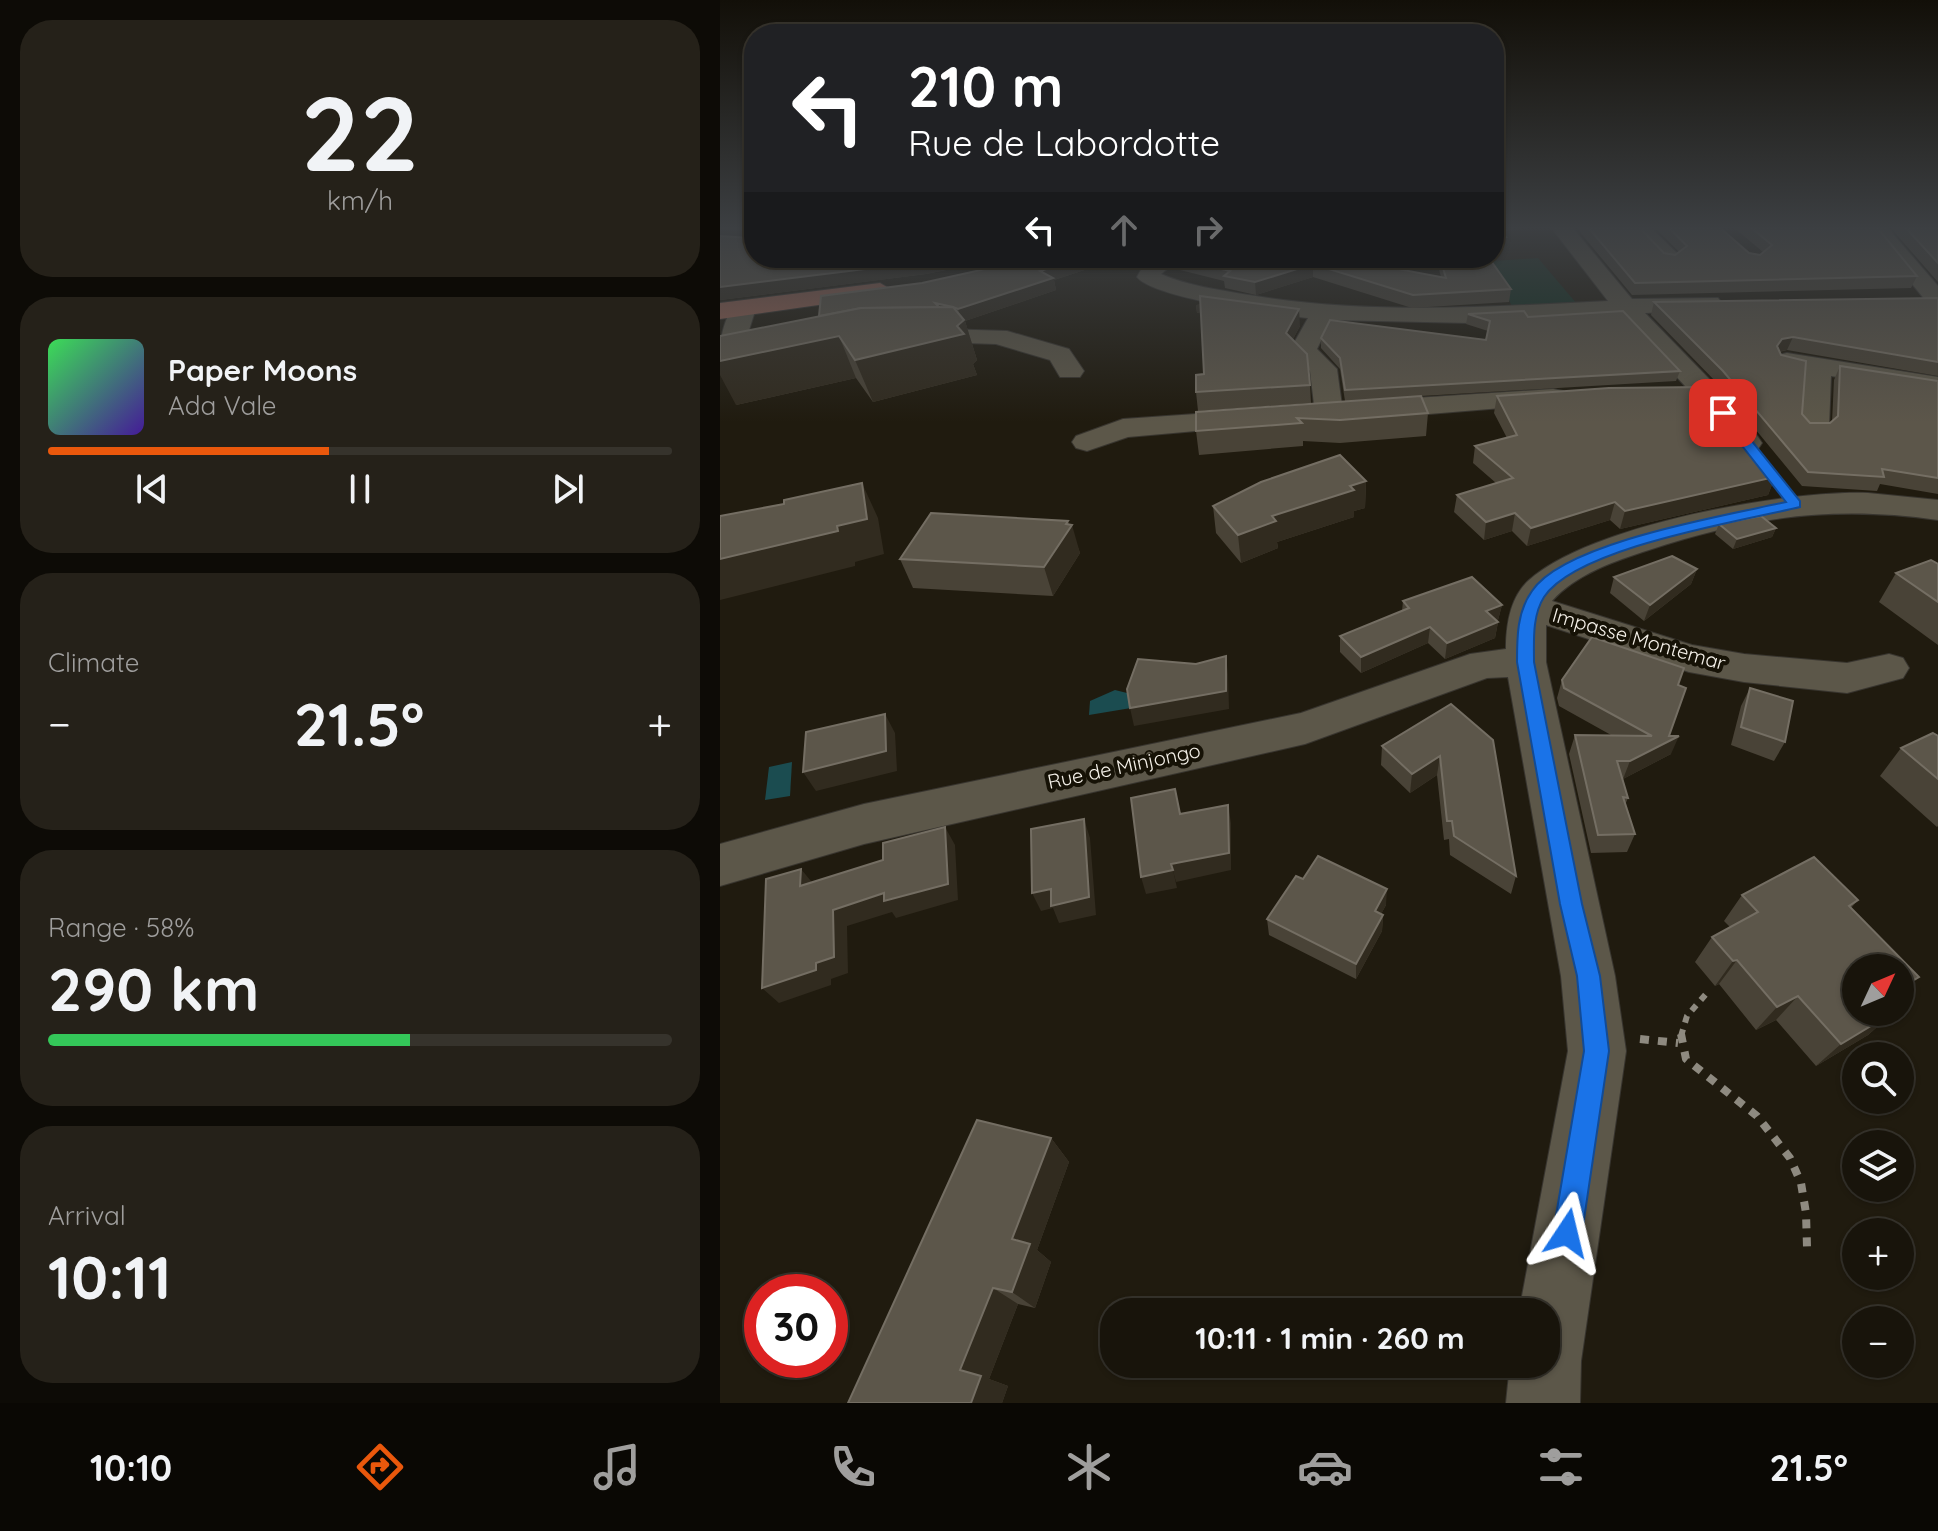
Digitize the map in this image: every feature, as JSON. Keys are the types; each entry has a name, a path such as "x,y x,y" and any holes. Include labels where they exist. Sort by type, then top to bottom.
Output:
{"main road":[{"path":"732,309 865,291"}],"street":[{"path":"1194,291 1262,306 1404,318 1624,305 1733,303"},
{"path":"1613,291 1706,392 1776,479"},
{"path":"1904,299 1937,300"},
{"path":"732,309 730,350 755,360 796,352"},
{"path":"1323,313 1303,350 1323,369 1329,413"},
{"path":"892,345 933,343 942,337 998,336 1060,355 1070,371"},
{"path":"1787,361 1938,385"},
{"path":"1814,428 1818,366"},
{"path":"1663,393 1706,392"},
{"path":"1087,442 1123,428 1574,396"},
{"path":"1556,1298 1597,1051 1588,976 1571,904 1526,662 1525,633 1531,607 1540,591 1570,568 1652,537 1776,479 1938,510"},
{"name":"Impasse Montemar","path":"1531,607 1689,658 1744,668 1847,678 1889,668"},
{"name":"Rue de Minjongo","path":"720,865 864,824 1305,728 1484,664 1526,662"},
{"path":"1543,1403 1545,1378"}],"path":[{"path":"1706,994 1680,1027 1678,1043 1686,1059 1769,1127 1799,1171 1809,1214 1807,1247"}],"green space":[{"path":"1506,291 1566,291 1577,304 1512,307"}],"water":[{"path":"1115,690 1143,697 1143,706 1089,715 1090,701"},
{"path":"792,762 790,796 765,800 769,767"}],"building":[{"path":"856,291 1012,291 958,309 935,303 939,307 861,308 819,316 821,296"},
{"path":"1402,291 1471,291 1413,295"},
{"path":"1200,296 1299,309 1286,333 1307,354 1310,385 1196,392 1196,375 1204,374"},
{"path":"1938,298 1938,362 1793,337 1782,339 1777,346 1781,355 1806,361 1802,414 1810,423 1830,423 1838,416 1840,366 1938,381 1938,478 1882,469 1884,477 1808,472 1723,371 1654,302"},
{"path":"953,307 964,320 957,326 964,334 855,360 839,336 720,361 720,336 861,308"},
{"path":"1524,311 1528,317 1623,311 1680,371 1345,390 1340,358 1321,338 1330,320 1486,340 1490,321 1468,314"},
{"path":"1702,387 1775,477 1625,511 1615,502 1531,528 1515,513 1486,522 1457,495 1513,478 1475,446 1517,435 1497,396 1609,388"},
{"path":"1421,396 1428,413 1340,420 1297,418 1302,423 1196,431 1196,412"},
{"path":"1340,455 1366,481 1350,486 1354,490 1272,516 1276,521 1238,535 1213,506 1261,482"},
{"path":"862,483 867,519 837,526 838,531 720,559 720,516 784,504 784,500"},
{"path":"931,513 1068,521 1066,524 1072,525 1044,567 900,559"},
{"path":"1761,516 1776,528 1737,539 1719,524"},
{"path":"1672,556 1697,569 1650,605 1614,577"},
{"path":"1931,560 1938,564 1938,602 1896,573"},
{"path":"1472,577 1502,605 1486,611 1498,622 1447,643 1430,627 1361,657 1340,636 1409,608 1403,601"},
{"path":"1592,637 1684,668 1678,685 1686,688 1669,736 1679,736 1630,761 1617,761 1628,798 1623,797 1635,834 1598,835 1575,735 1652,736 1564,688 1562,680"},
{"path":"1226,656 1226,691 1130,708 1127,689 1138,659 1196,664"},
{"path":"1750,688 1793,701 1785,742 1741,727"},
{"path":"1451,704 1493,740 1516,876 1454,836 1452,821 1447,821 1440,756 1412,774 1382,746"},
{"path":"885,714 886,751 803,772 806,732"},
{"path":"1933,733 1938,736 1938,779 1901,748"},
{"path":"1175,789 1180,814 1228,805 1229,853 1171,864 1173,870 1141,877 1131,798"},
{"path":"1084,819 1089,897 1051,906 1051,889 1032,893 1031,829"},
{"path":"945,827 948,884 884,901 884,893 833,910 834,957 816,963 816,970 762,988 766,879 801,869 800,886 883,860 883,843"},
{"path":"1318,856 1387,889 1375,911 1383,915 1356,964 1267,919 1296,876 1303,879"},
{"path":"1814,857 1858,900 1849,906 1896,954 1842,954 1842,1026 1871,1026 1841,1044 1798,996 1777,1007 1737,960 1733,961 1712,937 1758,912 1742,895"},
{"path":"977,1120 1051,1138 1012,1239 1030,1244 1012,1292 993,1288 960,1370 981,1376 971,1403 848,1403"}],"route":[{"path":"1567,1233 1597,1051 1588,976 1571,904 1526,662 1525,633 1531,607 1540,591 1570,568 1652,537 1795,504 1723,413"}]}
